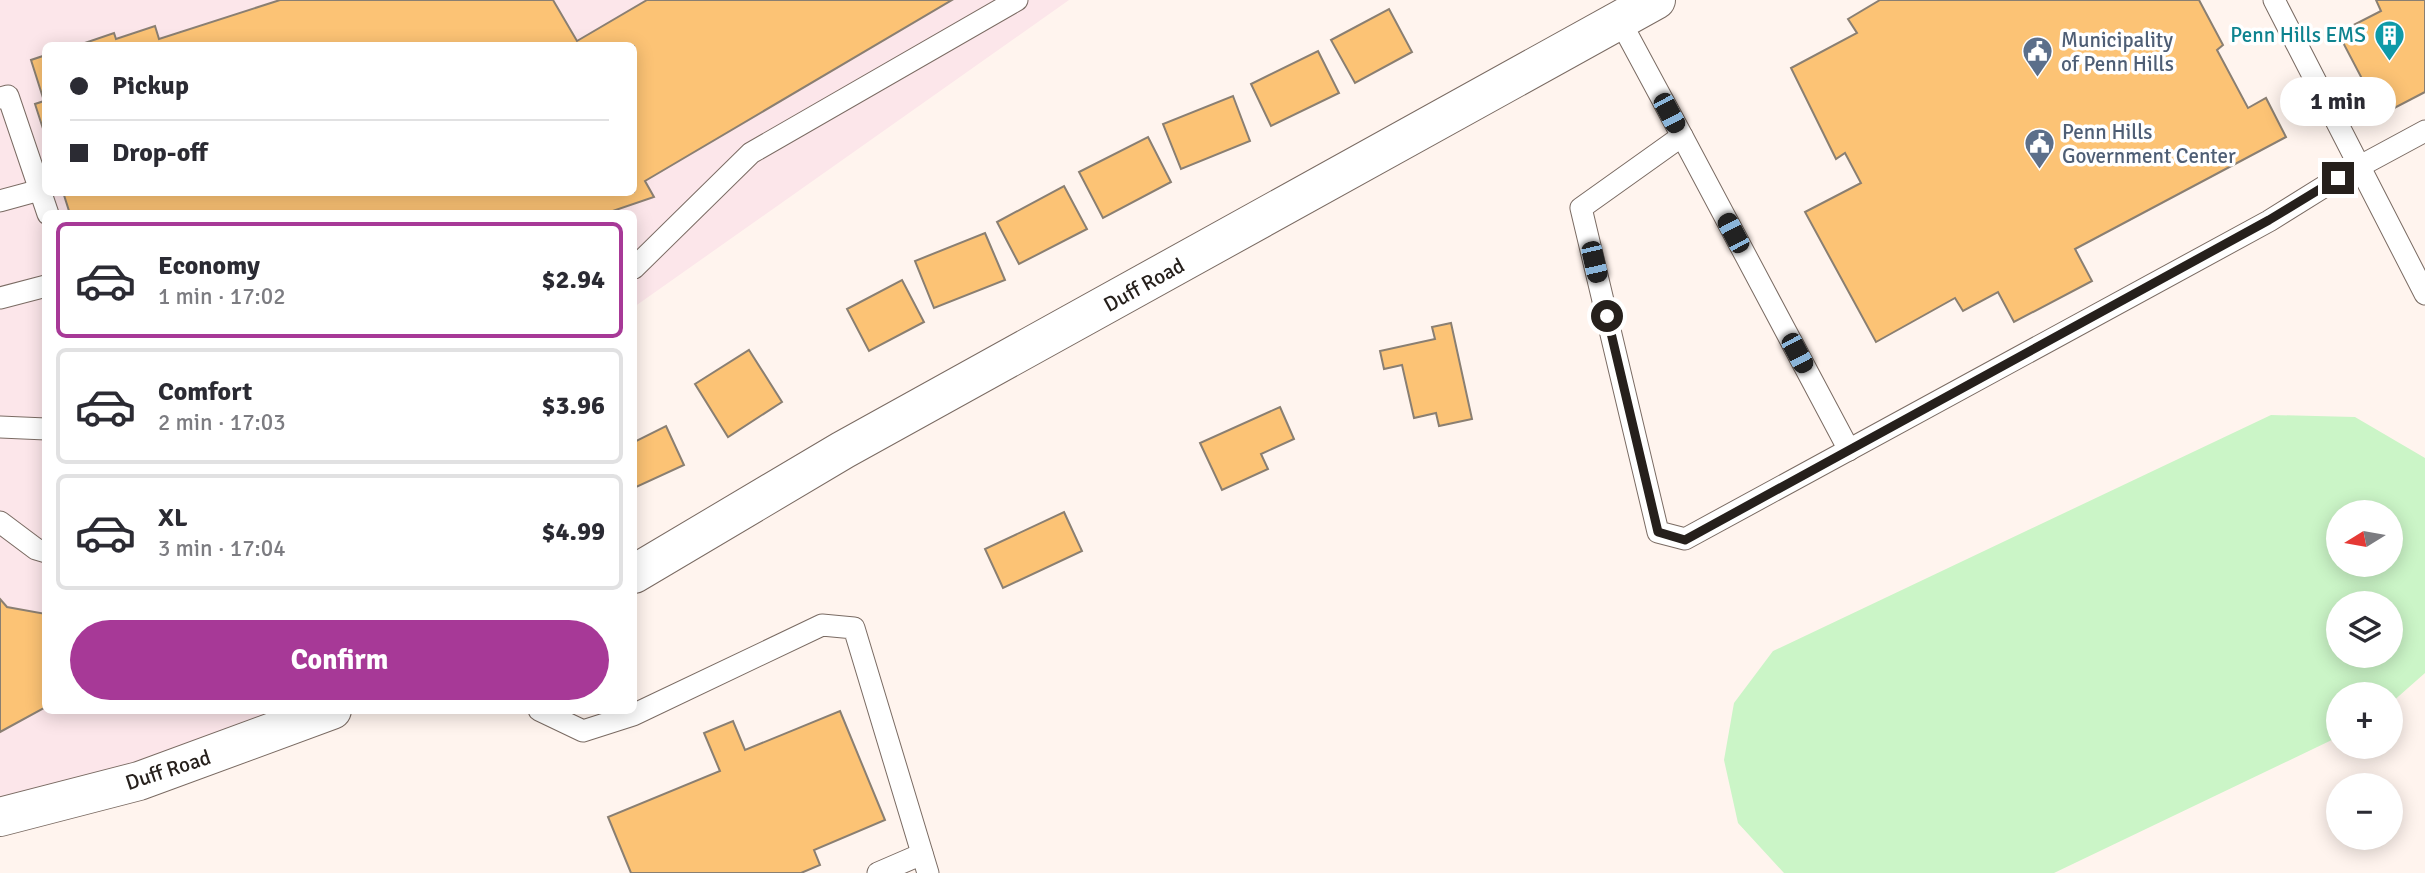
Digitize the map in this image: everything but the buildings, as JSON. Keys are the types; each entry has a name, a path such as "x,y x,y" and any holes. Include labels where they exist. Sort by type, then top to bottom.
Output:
{"street":[{"name":"Duff Road","path":"637,572 843,450 1656,0"},
{"name":"Duff Road","path":"0,817 139,781 276,722 313,714"}],"lane":[{"path":"637,265 751,153 1017,0"},
{"path":"2274,0 2425,294"},
{"path":"1619,19 1849,450"},
{"path":"0,98 8,96 42,196"},
{"path":"1682,136 1581,208 1658,532 1685,540 2269,220 2425,131"},
{"path":"0,201 40,190"},
{"path":"0,298 42,287"},
{"path":"0,427 42,429"},
{"path":"0,522 42,551"},
{"path":"637,713 822,625 854,628 925,863 878,873"},
{"path":"547,714 583,731 635,714"}],"shaded area":[{"path":"0,0 1069,0 637,305 637,210 42,210 42,714 270,714 0,817"}],"green space":[{"path":"2271,415 2355,417 2425,458 2425,673 2403,692 2403,682 2326,682 2326,743 2054,873 1784,873 1738,823 1724,760 1734,703 1773,651"}],"place":[{"name":"Penn Hills EMS","path":"2389,62"},
{"name":"Municipality of Penn Hills","path":"2038,79"},
{"name":"Penn Hills Government Center","path":"2039,171"}],"route":[{"path":"1607,316 1658,532 1685,540 2269,220 2338,178"}]}
